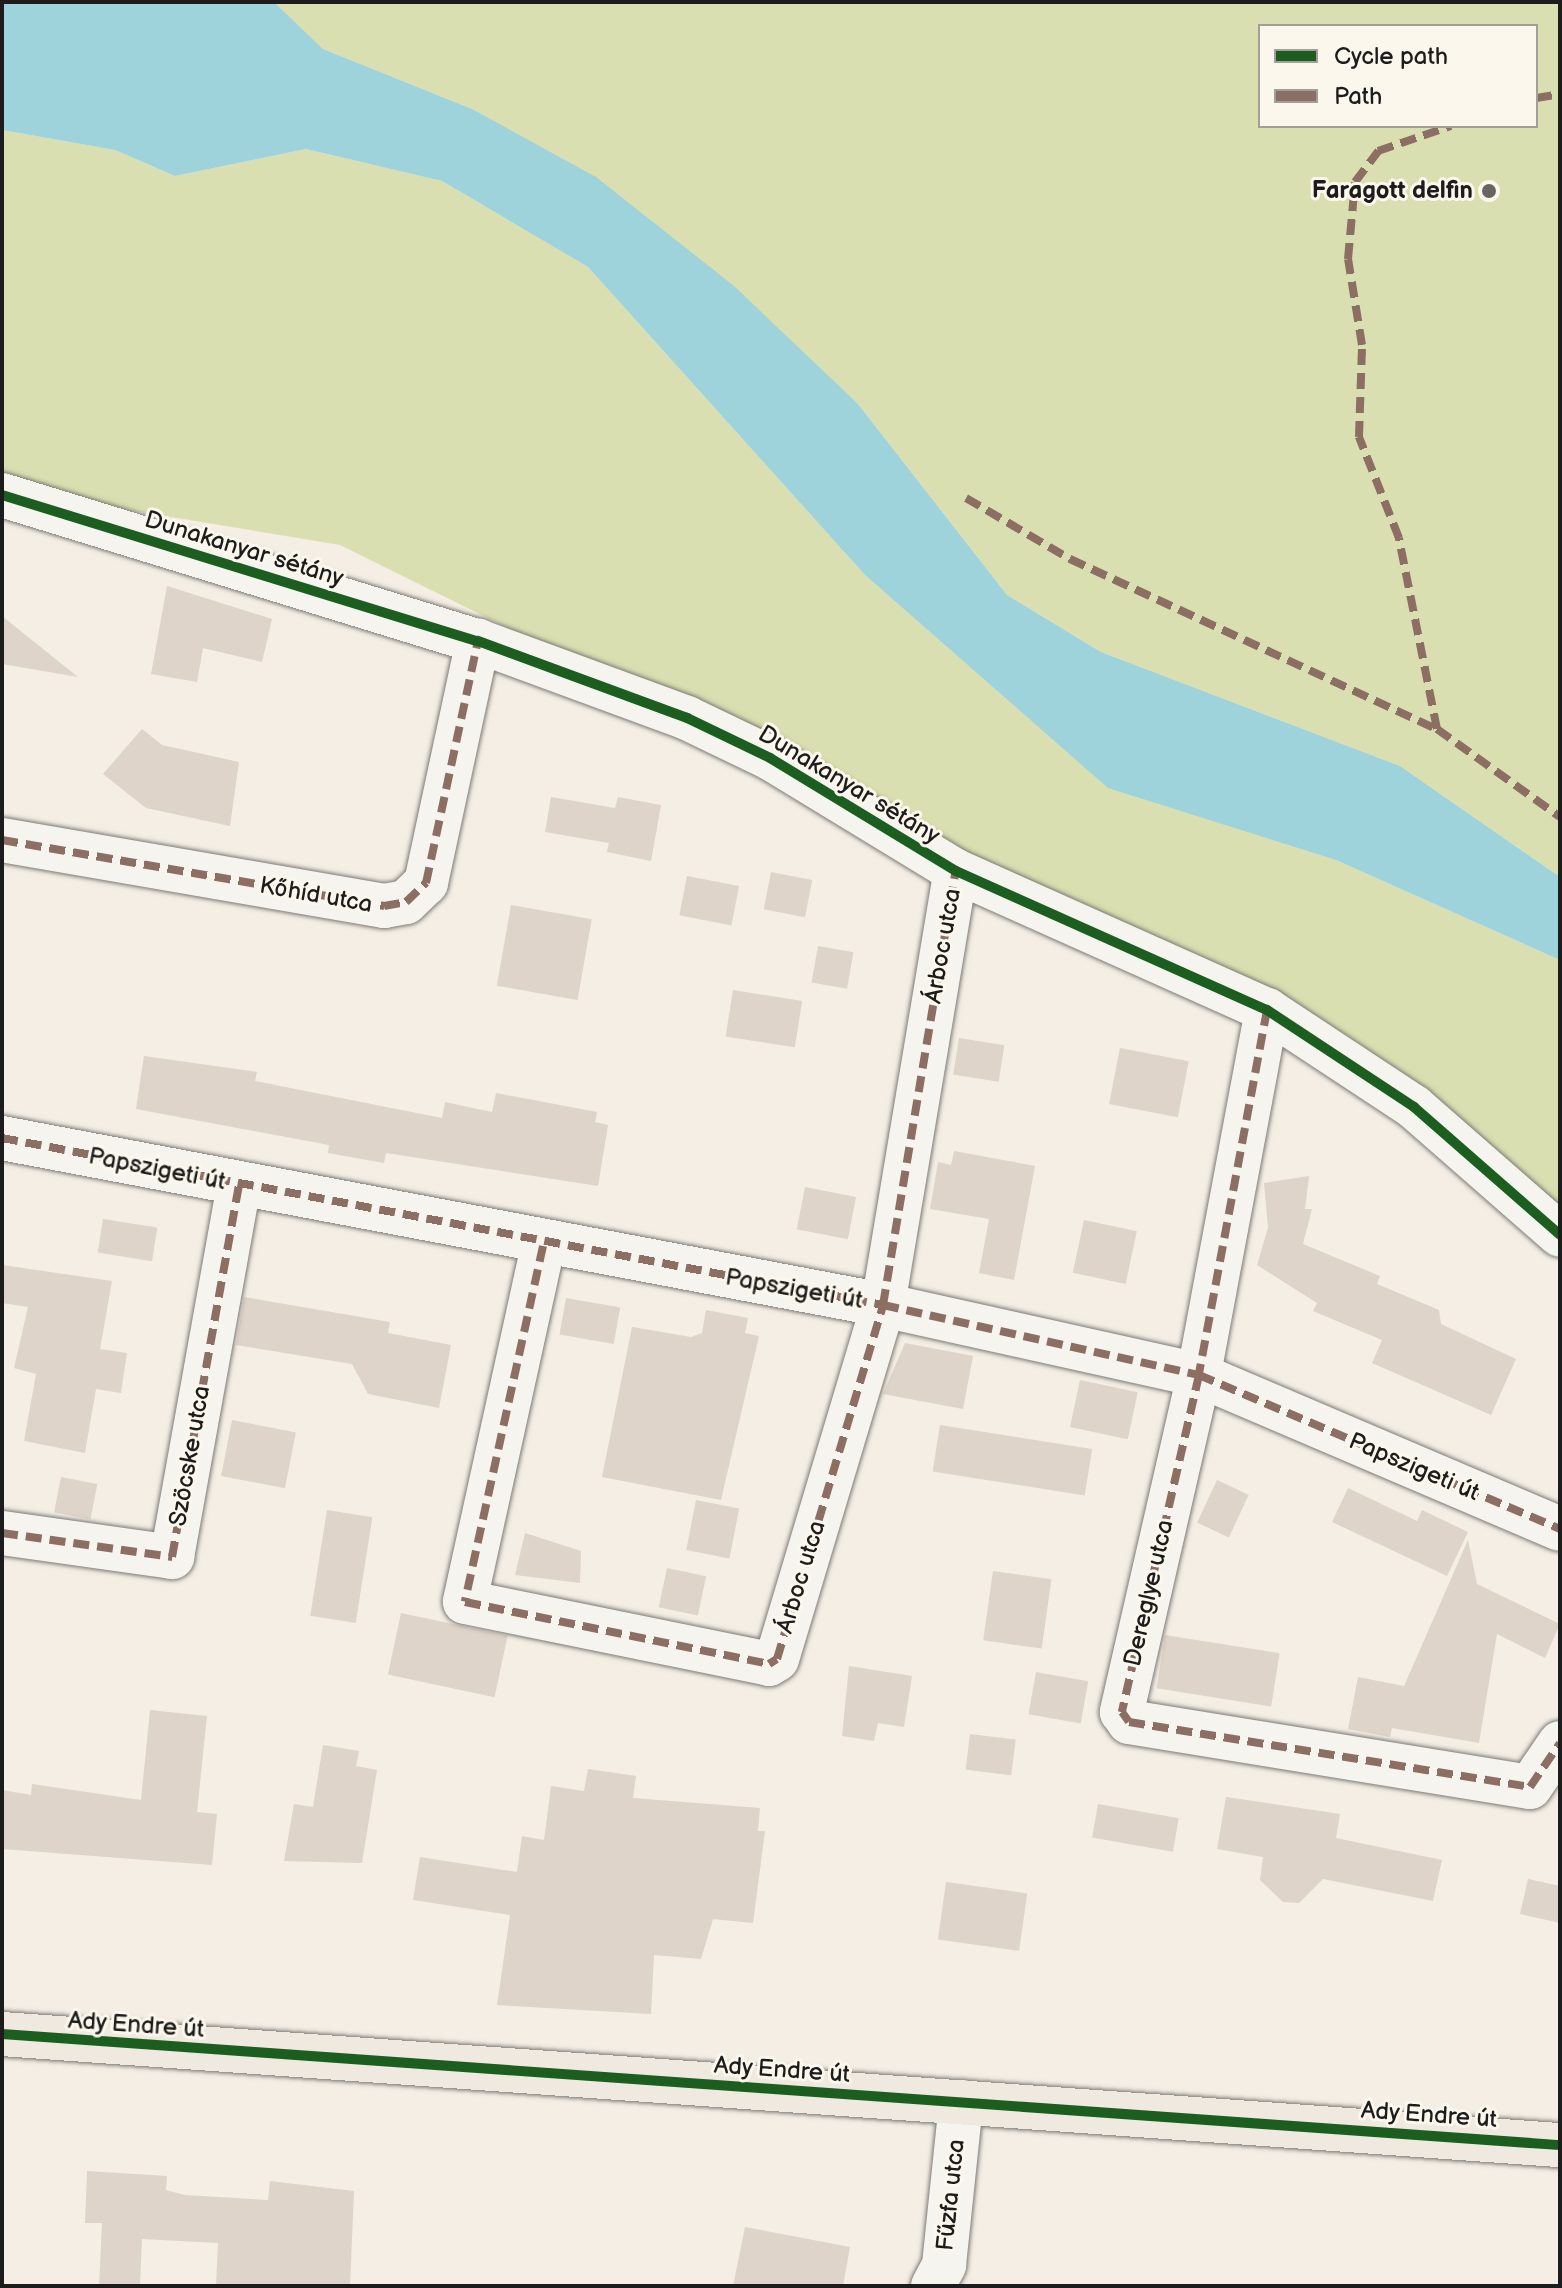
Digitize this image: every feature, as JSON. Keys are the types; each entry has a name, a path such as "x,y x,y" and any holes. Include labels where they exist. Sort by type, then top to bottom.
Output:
{"main road":[{"name":"Ady Endre út","path":"2,2034 1560,2145"}],"street":[{"name":"Dunakanyar sétány","path":"2,495 478,641 742,744 956,871 1267,1010 1414,1107 1560,1235"},
{"name":"Kőhíd utca","path":"2,840 384,906 406,902 426,883 478,641"},
{"name":"Árboc utca","path":"543,1246 465,1602 769,1664 777,1659 883,1305 956,871"},
{"name":"Dereglye utca","path":"1267,1010 1199,1375 1122,1712 1129,1722 1530,1787 1560,1743"},
{"name":"Papszigeti út","path":"2,1138 543,1246 883,1305 1199,1375 1560,1529"},
{"name":"Szöcske utca","path":"2,1533 172,1557 239,1185"},
{"name":"Fűzfa utca","path":"933,2286 944,2265 961,2102"}],"green space":[{"path":"274,2 1560,2 1560,877 1400,766 1101,652 1007,595 858,404 472,109 323,49"},
{"path":"2,130 115,150 175,176 306,149 442,181 588,267 865,575 1108,787 1336,860 1560,960 1560,1244 1240,990 340,545 2,489"}],"water":[{"path":"2,2 274,2 323,49 472,109 596,177 734,286 858,404 1007,595 1101,652 1400,766 1560,877 1560,960 1336,860 1108,788 865,575 588,267 442,181 306,149 175,176 115,150 2,130"}],"building":[{"path":"167,586 272,619 262,662 203,648 197,682 151,674"},
{"path":"2,616 78,677 2,664"},
{"path":"142,729 162,745 239,762 230,826 146,808 103,774"},
{"path":"551,797 615,808 618,797 661,805 651,861 607,852 609,843 545,832"},
{"path":"771,872 812,880 805,917 764,909"},
{"path":"687,876 739,886 731,925 679,915"},
{"path":"511,905 592,919 578,1000 497,986"},
{"path":"818,946 853,952 847,989 812,982"},
{"path":"733,990 802,1001 795,1047 726,1036"},
{"path":"959,1038 1004,1045 999,1082 953,1075"},
{"path":"1120,1048 1189,1061 1178,1117 1109,1104"},
{"path":"144,1056 257,1072 255,1081 442,1118 445,1102 492,1112 496,1093 597,1112 595,1122 608,1125 598,1186 386,1153 384,1163 328,1153 329,1145 136,1109"},
{"path":"954,1151 1035,1166 1014,1280 979,1273 989,1219 930,1209 938,1162 951,1165"},
{"path":"1309,1176 1305,1209 1312,1209 1303,1244 1380,1276 1377,1284 1439,1310 1441,1324 1516,1359 1491,1415 1372,1363 1382,1340 1313,1311 1317,1303 1257,1265 1268,1228 1264,1183"},
{"path":"805,1187 856,1197 848,1239 797,1229"},
{"path":"103,1219 157,1228 152,1261 98,1253"},
{"path":"1084,1220 1137,1231 1126,1284 1073,1273"},
{"path":"2,1265 112,1281 100,1349 127,1353 121,1393 96,1389 85,1453 24,1441 36,1374 14,1368 28,1307 2,1303"},
{"path":"244,1297 390,1322 388,1333 451,1345 439,1408 368,1394 352,1364 236,1345"},
{"path":"566,1298 620,1308 614,1344 560,1334"},
{"path":"706,1310 748,1318 745,1333 759,1336 721,1500 602,1477 632,1327 691,1337 702,1333"},
{"path":"905,1343 973,1356 963,1409 883,1394"},
{"path":"1080,1380 1138,1392 1128,1439 1070,1427"},
{"path":"232,1420 296,1432 285,1488 221,1476"},
{"path":"940,1425 1092,1449 1085,1496 933,1471"},
{"path":"61,1477 97,1484 90,1519 54,1512"},
{"path":"1217,1480 1249,1495 1229,1537 1197,1523"},
{"path":"1348,1488 1417,1521 1422,1510 1468,1532 1447,1576 1332,1522"},
{"path":"696,1500 739,1508 729,1558 686,1550"},
{"path":"327,1510 372,1517 356,1623 310,1616"},
{"path":"525,1533 581,1551 580,1583 515,1575"},
{"path":"1468,1540 1477,1584 1560,1624 1545,1658 1497,1634 1479,1743 1392,1728 1390,1737 1348,1729 1358,1677 1404,1686"},
{"path":"667,1568 706,1576 698,1615 659,1607"},
{"path":"993,1571 1051,1579 1042,1649 983,1640"},
{"path":"401,1613 508,1636 495,1697 388,1675"},
{"path":"1165,1635 1280,1653 1271,1706 1157,1688"},
{"path":"849,1666 912,1676 904,1727 878,1723 874,1741 842,1736"},
{"path":"1036,1672 1088,1681 1081,1724 1029,1714"},
{"path":"150,1710 207,1716 197,1812 217,1814 212,1865 2,1849 2,1790 31,1795 32,1784 141,1800"},
{"path":"970,1734 1016,1740 1011,1775 966,1770"},
{"path":"323,1745 359,1751 356,1766 377,1770 362,1863 284,1861 294,1804 313,1807"},
{"path":"588,1769 636,1776 633,1798 760,1808 758,1831 765,1831 753,1923 713,1919 701,1959 654,1955 651,2014 497,2005 510,1915 413,1900 420,1857 517,1872 522,1836 544,1840 551,1786 584,1791"},
{"path":"1226,1797 1340,1814 1336,1838 1442,1860 1433,1901 1323,1879 1299,1903 1283,1902 1260,1880 1263,1857 1217,1849"},
{"path":"1098,1804 1179,1818 1173,1852 1092,1837"},
{"path":"1528,1879 1560,1886 1560,1923 1520,1914"},
{"path":"946,1882 1027,1893 1019,1951 938,1939"},
{"path":"87,2171 167,2176 166,2190 185,2195 268,2200 270,2181 354,2191 350,2286 216,2286 218,2243 142,2239 140,2286 99,2286 102,2223 85,2223"},
{"path":"745,2227 850,2247 843,2286 733,2286"}],"marked path":[{"path":"1538,98 1560,94"},
{"path":"1437,729 1399,538 1359,437 1362,345 1348,259 1355,182 1378,151 1445,128"},
{"path":"966,498 1070,559 1437,729 1560,817"},
{"path":"2,840 384,906 406,902 426,883 478,641"},
{"path":"543,1246 465,1602 769,1664 777,1659 883,1305 956,871"},
{"path":"1267,1010 1199,1375 1122,1712 1129,1722 1530,1787 1560,1743"},
{"path":"2,1138 883,1305 1199,1375 1560,1529"},
{"path":"2,1533 172,1557 239,1185"}],"cycle path":[{"path":"2,495 478,641 687,718 770,758 956,871 1267,1010 1414,1107 1560,1235"},
{"path":"2,2034 1560,2145"}],"place":[{"name":"Faragott delfin","path":"1489,191"}]}
